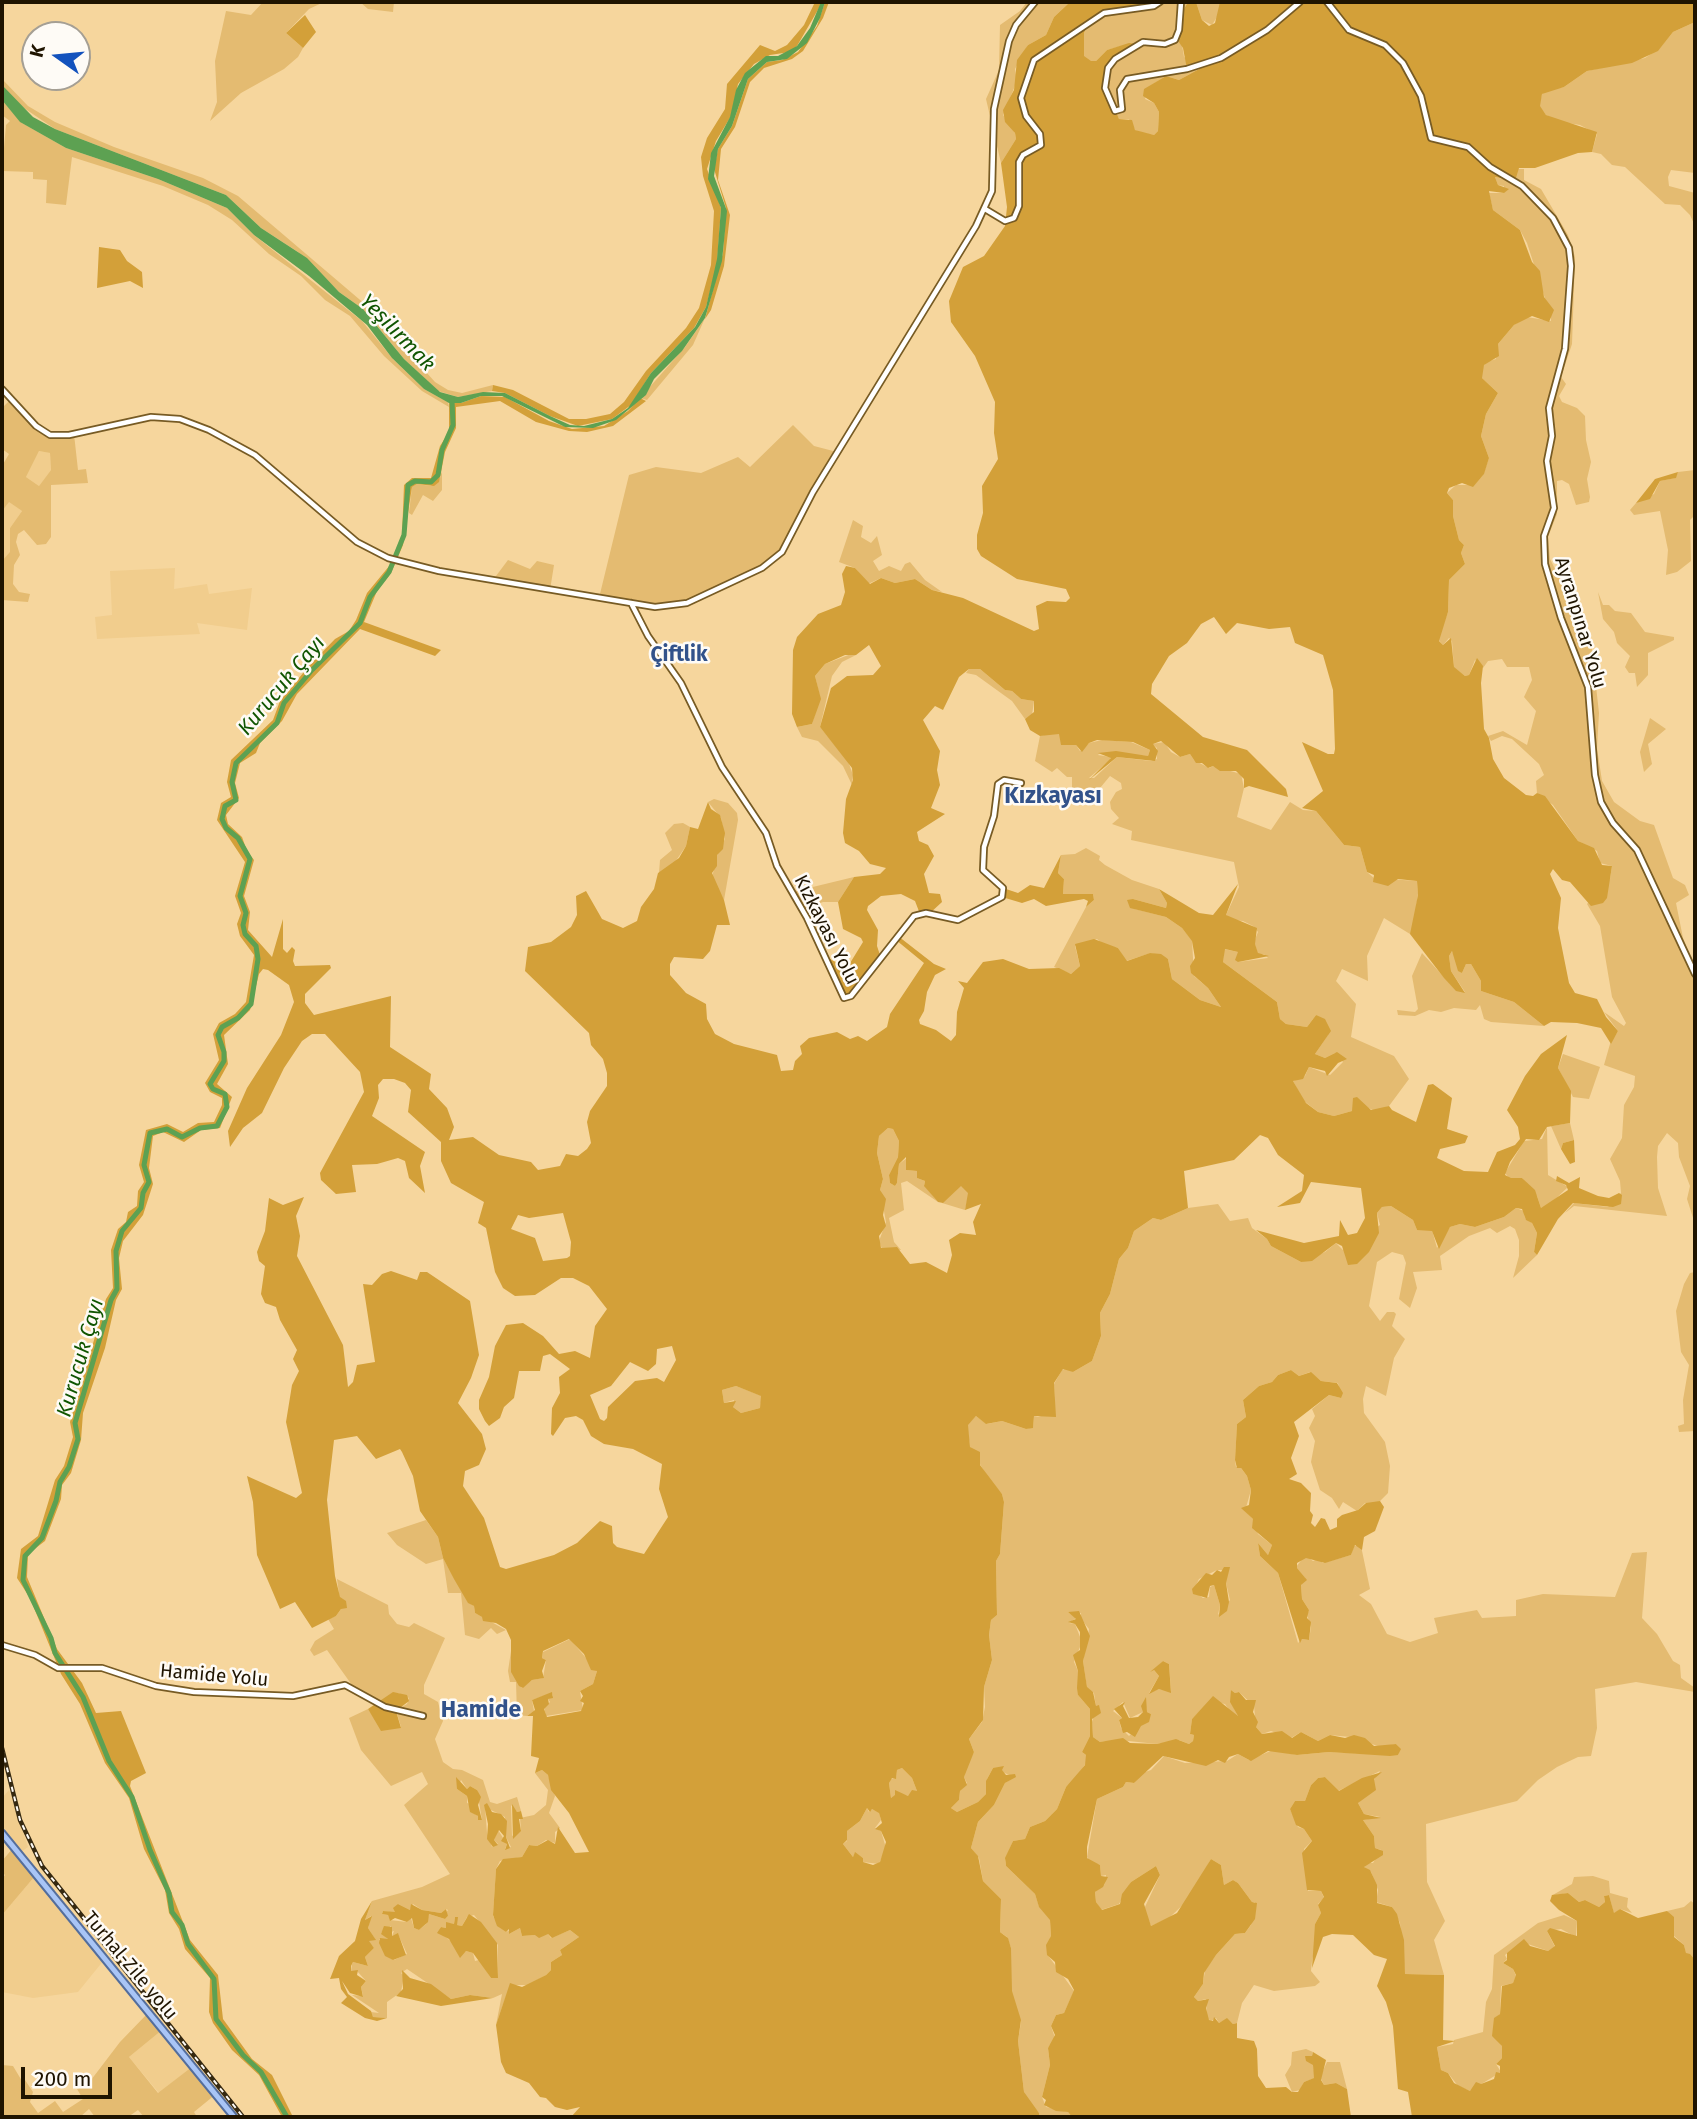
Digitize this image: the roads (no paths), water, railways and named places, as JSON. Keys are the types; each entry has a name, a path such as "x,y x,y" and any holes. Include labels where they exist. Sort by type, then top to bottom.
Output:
{"main road":[{"name":"Turhal-Zile yolu","path":"2,1833 234,2117"}],"street":[{"path":"2,390 42,431 54,435 69,435 150,417 187,421 243,446 357,542 388,558 439,571 631,603 666,608 681,606 776,558 813,492 985,209 993,185 994,109 1009,41 1016,25 1035,2"},
{"path":"985,209 1005,220 1014,219 1019,206 1019,162 1023,155 1041,145 1040,134 1026,116 1021,99 1028,70 1034,60 1104,13 1151,6 1160,2"},
{"path":"1181,2 1179,30 1175,40 1165,44 1143,42 1115,59 1108,68 1105,88 1115,111 1122,108 1121,90 1127,79 1187,69 1221,58 1268,30 1300,2"},
{"name":"Ayranpınar Yolu","path":"1327,2 1349,30 1385,45 1403,63 1421,96 1432,138 1468,147 1490,167 1522,186 1553,218 1569,248 1571,279 1565,349 1549,408 1552,436 1547,461 1554,508 1544,536 1545,564 1561,618 1588,687 1595,775 1601,802 1613,823 1637,850 1685,959 1695,974"},
{"name":"Kızkayası Yolu","path":"631,603 640,624 681,683 722,768 766,833 777,866 807,918 844,998 851,996 914,916 926,913 958,920 1002,897 1003,888 983,870 984,847 995,816 998,783 1004,780 1021,783"},
{"name":"Hamide Yolu","path":"2,1645 35,1655 61,1668 102,1668 150,1685 194,1692 293,1696 345,1685 386,1707 423,1716"}],"waterway":[{"name":"Kurucuk Çayı","path":"287,2117 261,2072 243,2055 216,2019 214,1979 188,1944 182,1925 172,1912 169,1893 150,1850 132,1797 109,1761 83,1697 55,1653 51,1638 23,1580 25,1556 42,1538 60,1482 69,1467 78,1439 75,1423 111,1300 117,1289 116,1251 122,1231 141,1208 143,1193 149,1182 144,1165 150,1133 167,1129 182,1137 200,1128 217,1126 227,1107 225,1094 213,1089 210,1084 224,1061 218,1035 222,1027 238,1018 251,1004 258,959 256,946 245,934 243,925 246,913 240,896 250,859 238,838 226,828 222,819 225,806 236,800 232,782 236,763 277,723 284,703 312,670 360,623 370,597 389,572 404,535 408,485 415,481 431,482 438,475 442,450 453,425 452,400"}],"railway":[{"path":"2,1748 20,1820 42,1866 243,2117"}],"district":[{"name":"Çiftlik","path":"679,655"},
{"name":"Kızkayası","path":"1053,797"},
{"name":"Hamide","path":"481,1711"}],"water label":[{"name":"Yeşilırmak","path":"397,333"}]}
